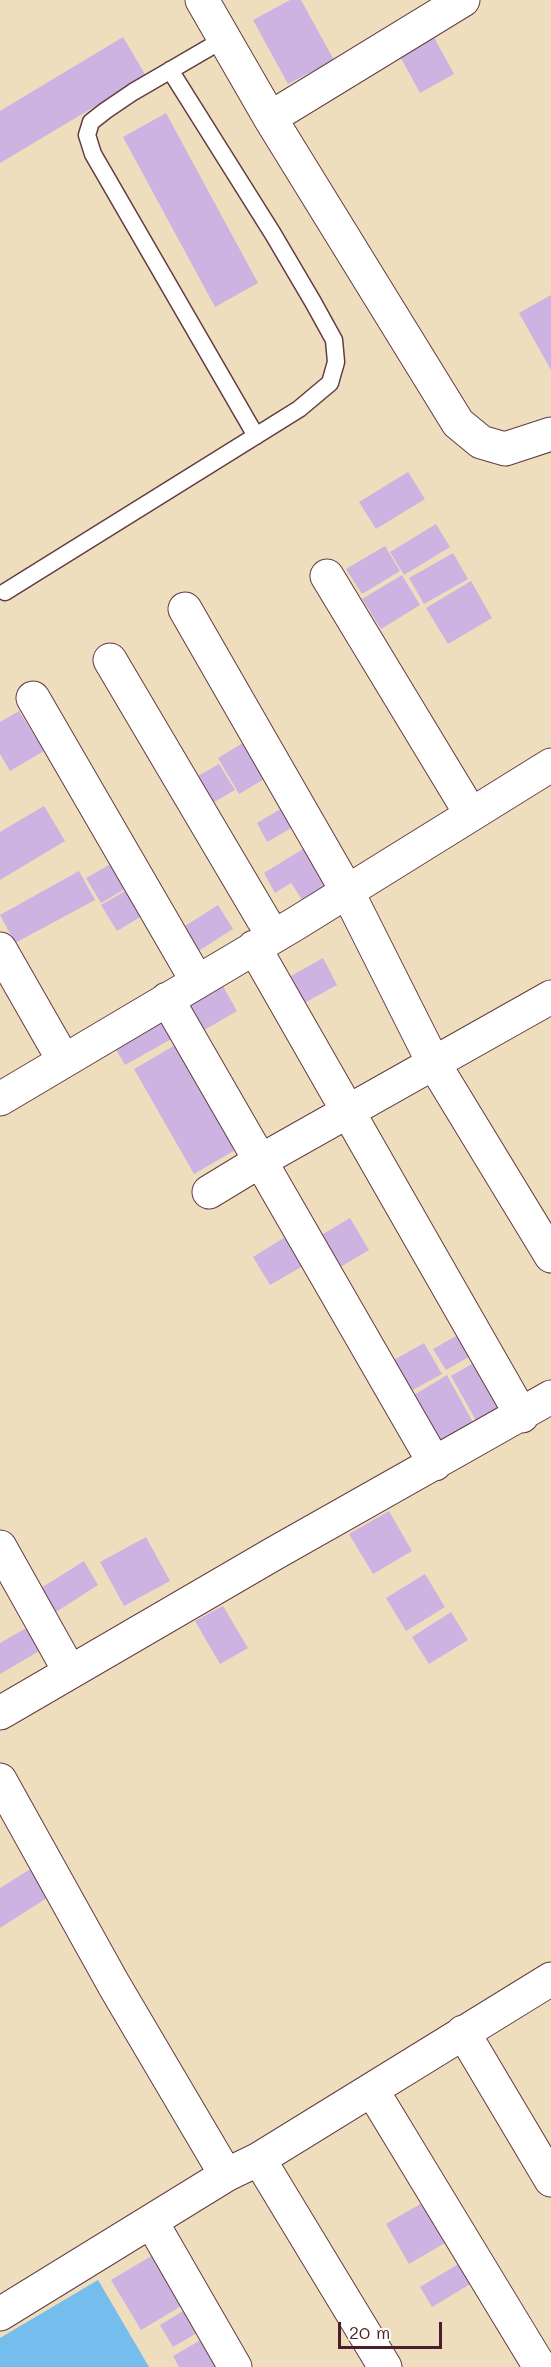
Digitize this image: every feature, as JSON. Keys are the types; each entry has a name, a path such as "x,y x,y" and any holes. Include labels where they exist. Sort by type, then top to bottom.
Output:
{"street":[{"path":"270,118 463,0"},
{"path":"207,2 224,39 270,118 459,423 481,442 505,449 551,434"},
{"path":"327,576 471,814"},
{"path":"185,609 346,891 433,1062 551,1256"},
{"path":"110,660 264,942 348,1110 522,1416"},
{"path":"33,698 197,981"},
{"path":"0,1099 264,942 551,765"},
{"path":"0,949 64,1061"},
{"path":"209,1192 348,1110 551,997"},
{"path":"167,999 435,1464"},
{"path":"0,1713 275,1553 522,1416 551,1397"},
{"path":"0,1547 70,1672"},
{"path":"0,1780 114,1985 226,2175"},
{"path":"0,2314 226,2175 260,2159 551,1979"},
{"path":"463,2032 551,2180"},
{"path":"372,2090 540,2367"},
{"path":"260,2159 386,2367"},
{"path":"151,2221 235,2367"}],"lane":[{"path":"224,39 105,111 91,122 87,135 93,154 256,436"},
{"path":"5,592 256,436 307,403 330,383 336,362 334,340 273,234 170,70"}],"water":[{"path":"98,2280 149,2367 0,2367 0,2338"}],"building":[{"path":"290,0 301,0 334,60 288,84 253,20"},
{"path":"430,30 454,74 420,93 396,49"},
{"path":"123,37 146,76 0,163 0,111"},
{"path":"166,113 258,283 215,307 123,137"},
{"path":"551,295 551,370 519,313"},
{"path":"408,472 425,499 376,529 359,502"},
{"path":"436,524 450,547 404,575 390,552"},
{"path":"385,546 400,571 362,594 346,569"},
{"path":"453,553 468,579 424,604 409,578"},
{"path":"402,575 420,605 381,629 362,599"},
{"path":"471,581 492,618 448,644 426,608"},
{"path":"19,711 44,751 10,771 0,754 0,722"},
{"path":"251,738 271,775 239,794 218,758"},
{"path":"219,764 235,790 204,808 189,781"},
{"path":"289,804 300,823 267,842 257,823"},
{"path":"44,806 65,841 0,880 0,832"},
{"path":"311,844 334,882 303,901 291,883 275,893 264,873"},
{"path":"121,858 135,883 101,903 86,878"},
{"path":"79,871 95,900 15,943 0,915"},
{"path":"137,884 152,910 117,931 101,905"},
{"path":"218,905 233,929 197,952 182,928"},
{"path":"323,958 337,985 297,1007 282,981"},
{"path":"220,981 237,1011 199,1033 181,1003"},
{"path":"164,1017 175,1037 125,1065 114,1046"},
{"path":"177,1044 237,1149 194,1174 134,1069"},
{"path":"350,1218 369,1250 337,1269 318,1237"},
{"path":"290,1234 308,1263 270,1285 253,1257"},
{"path":"470,1328 483,1349 446,1370 433,1349"},
{"path":"424,1343 442,1374 409,1392 392,1361"},
{"path":"487,1355 515,1403 478,1424 451,1376"},
{"path":"447,1375 475,1426 442,1444 414,1395"},
{"path":"389,1511 412,1551 373,1574 349,1534"},
{"path":"146,1537 170,1581 124,1606 100,1562"},
{"path":"84,1561 98,1585 56,1612 41,1588"},
{"path":"425,1574 445,1607 406,1631 386,1598"},
{"path":"223,1606 248,1648 220,1664 195,1621"},
{"path":"451,1612 468,1640 429,1664 412,1637"},
{"path":"28,1627 41,1650 0,1674 0,1643"},
{"path":"32,1868 50,1896 0,1928 0,1888"},
{"path":"427,2200 450,2240 409,2264 386,2224"},
{"path":"163,2249 193,2299 141,2330 111,2280"},
{"path":"465,2260 477,2280 432,2307 420,2287"},
{"path":"196,2303 209,2326 173,2347 160,2325"},
{"path":"211,2334 230,2367 179,2367 173,2356"}]}
